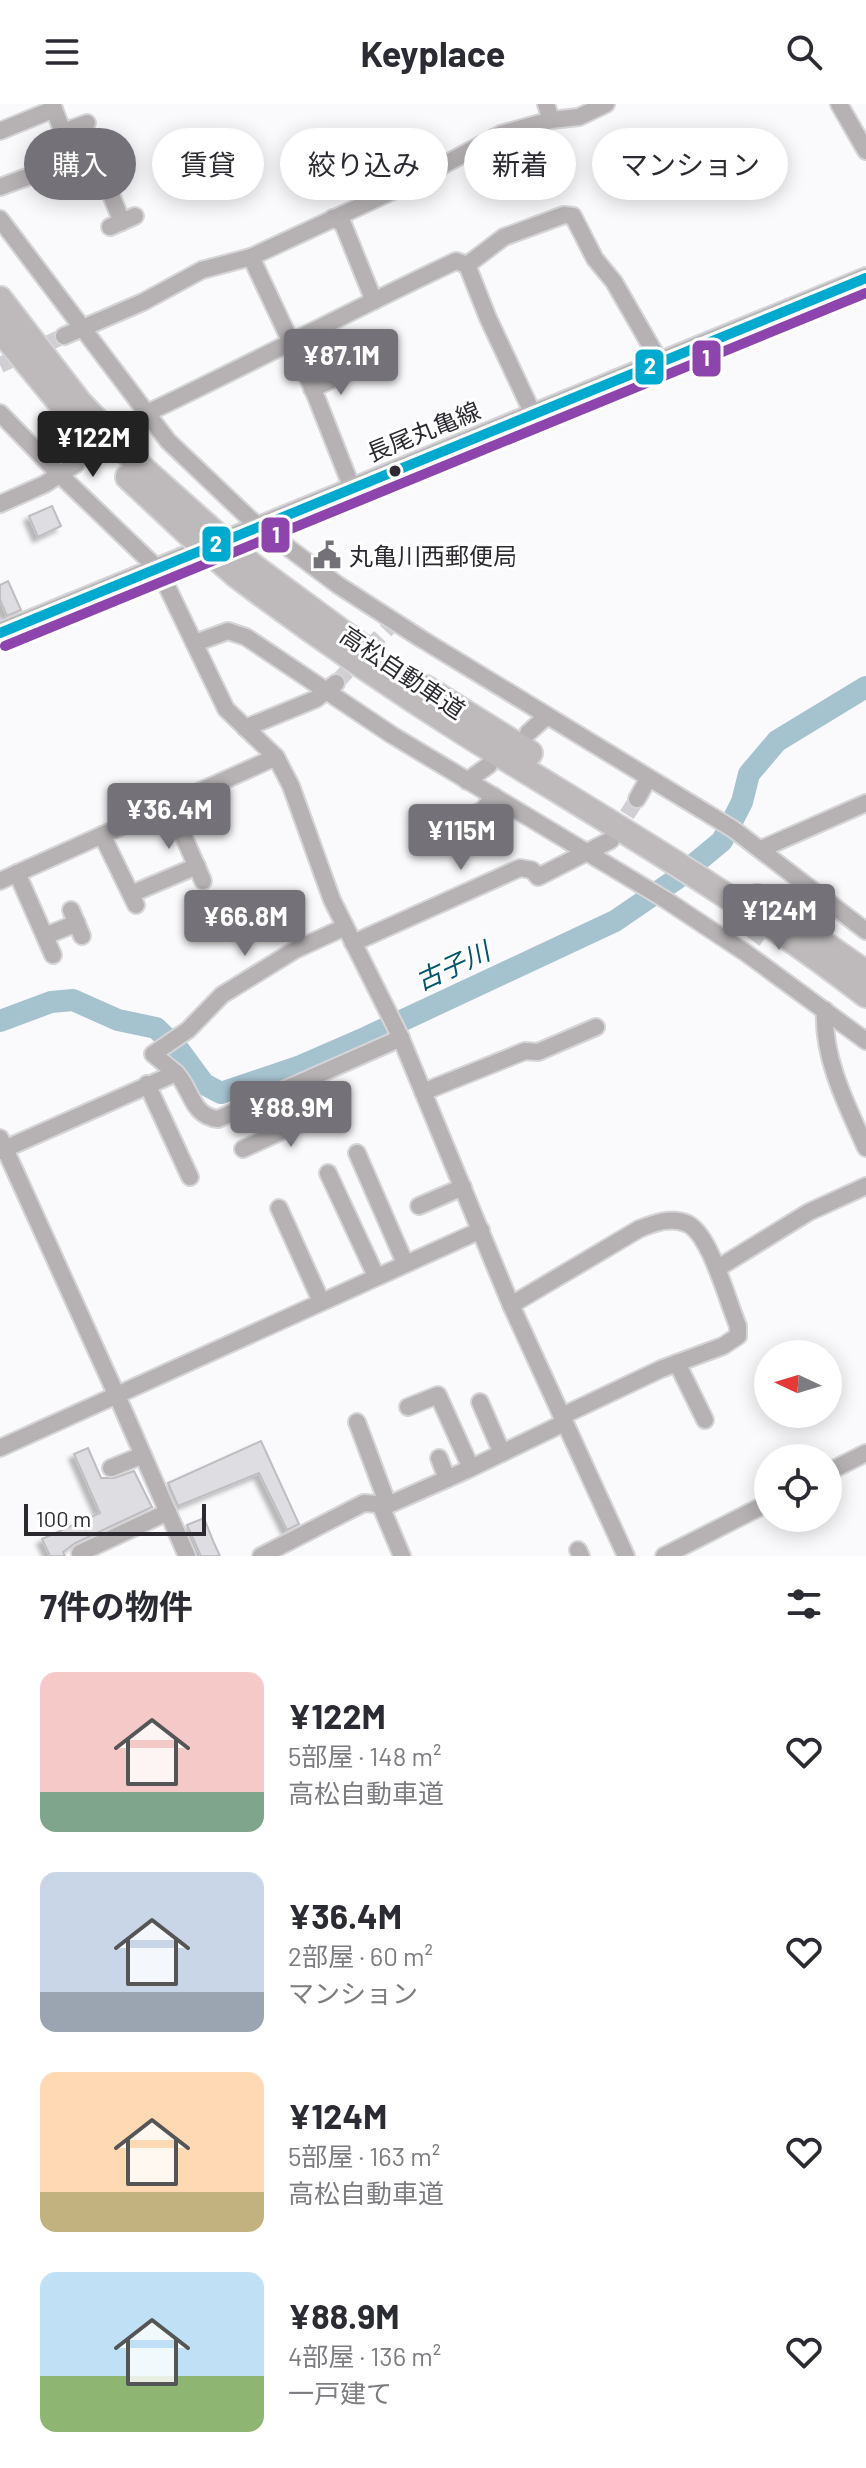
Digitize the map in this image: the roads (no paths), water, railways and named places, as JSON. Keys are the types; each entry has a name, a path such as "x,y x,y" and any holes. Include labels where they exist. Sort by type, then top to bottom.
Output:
{"highway":[{"name":"高松自動車道","path":"0,299 80,403 198,530"},
{"name":"高松自動車道","path":"0,330 68,415 131,481 198,530 338,649 464,733 674,851 833,948 866,973"},
{"name":"高松自動車道","path":"716,879 866,995"}],"main road":[{"name":"長尾丸亀線","path":"0,633 866,278"}],"street":[{"path":"64,336 143,302 202,270 251,257 408,184 548,112 579,117 606,104"},
{"path":"839,104 866,151"},
{"path":"0,131 53,107 61,128"},
{"path":"74,128 87,123"},
{"path":"0,187 24,178"},
{"path":"113,200 122,222"},
{"path":"467,265 504,237 564,215 573,216 595,259 614,282 660,362"},
{"path":"333,218 343,224 374,301"},
{"path":"3,230 82,327 142,417 260,527 391,624 733,829 866,931"},
{"path":"251,257 312,389 352,488"},
{"path":"142,417 456,261 467,265 533,414"},
{"path":"312,389 352,370"},
{"path":"0,413 159,570 216,694 226,709 276,757 291,786 332,900 389,1012 511,1305 626,1556"},
{"path":"0,504 76,464"},
{"path":"195,643 228,631 238,633 331,686 392,735 749,947 866,1041"},
{"path":"245,728 316,699 331,686"},
{"path":"528,733 546,717"},
{"path":"0,881 276,757"},
{"path":"467,781 489,765"},
{"path":"637,799 648,779"},
{"path":"446,827 483,810 494,796"},
{"path":"761,849 866,803"},
{"path":"102,835 133,900 200,874 170,805"},
{"path":"353,943 520,868 532,870 538,877 611,840"},
{"path":"17,873 53,955"},
{"path":"45,936 77,923"},
{"path":"345,927 295,950 222,995 176,1039 153,1054 185,1081 195,1106 207,1118 218,1119 400,1037"},
{"path":"825,1010 824,1032 847,1104 866,1148"},
{"path":"423,1092 525,1051 538,1052 596,1027"},
{"path":"176,1073 1,1146 187,1556"},
{"path":"147,1084 190,1177"},
{"path":"288,1090 301,1122"},
{"path":"243,1149 323,1112"},
{"path":"357,1153 405,1263"},
{"path":"328,1173 376,1276"},
{"path":"718,1268 809,1212 866,1186"},
{"path":"419,1206 463,1187"},
{"path":"279,1208 321,1301"},
{"path":"261,1556 364,1503 384,1505 471,1468 563,1419 677,1363 723,1346 738,1336 738,1326 718,1268 698,1235 688,1224 660,1220 639,1229 511,1305"},
{"path":"0,1448 481,1230"},
{"path":"677,1363 705,1420"},
{"path":"408,1407 438,1395 471,1468"},
{"path":"480,1402 502,1453"},
{"path":"357,1422 402,1556"},
{"path":"842,1465 866,1453"},
{"path":"111,1468 143,1455"},
{"path":"439,1458 447,1479"},
{"path":"664,1556 754,1510"},
{"path":"82,1556 80,1553 168,1512"}],"waterway":[{"name":"古子川","path":"0,1021 51,1002 73,1000 118,1020 156,1028 179,1050 204,1084 221,1093 298,1067 615,921 675,880 722,841 742,802 749,774 777,741 866,687"}],"tunnel":[{"path":"0,365 64,336"},
{"path":"76,464 137,422"},
{"path":"336,683 389,627"},
{"path":"614,835 637,799"},
{"path":"753,941 794,885"}],"place":[{"name":"丸亀川西郵便局","path":"327,555"}]}
